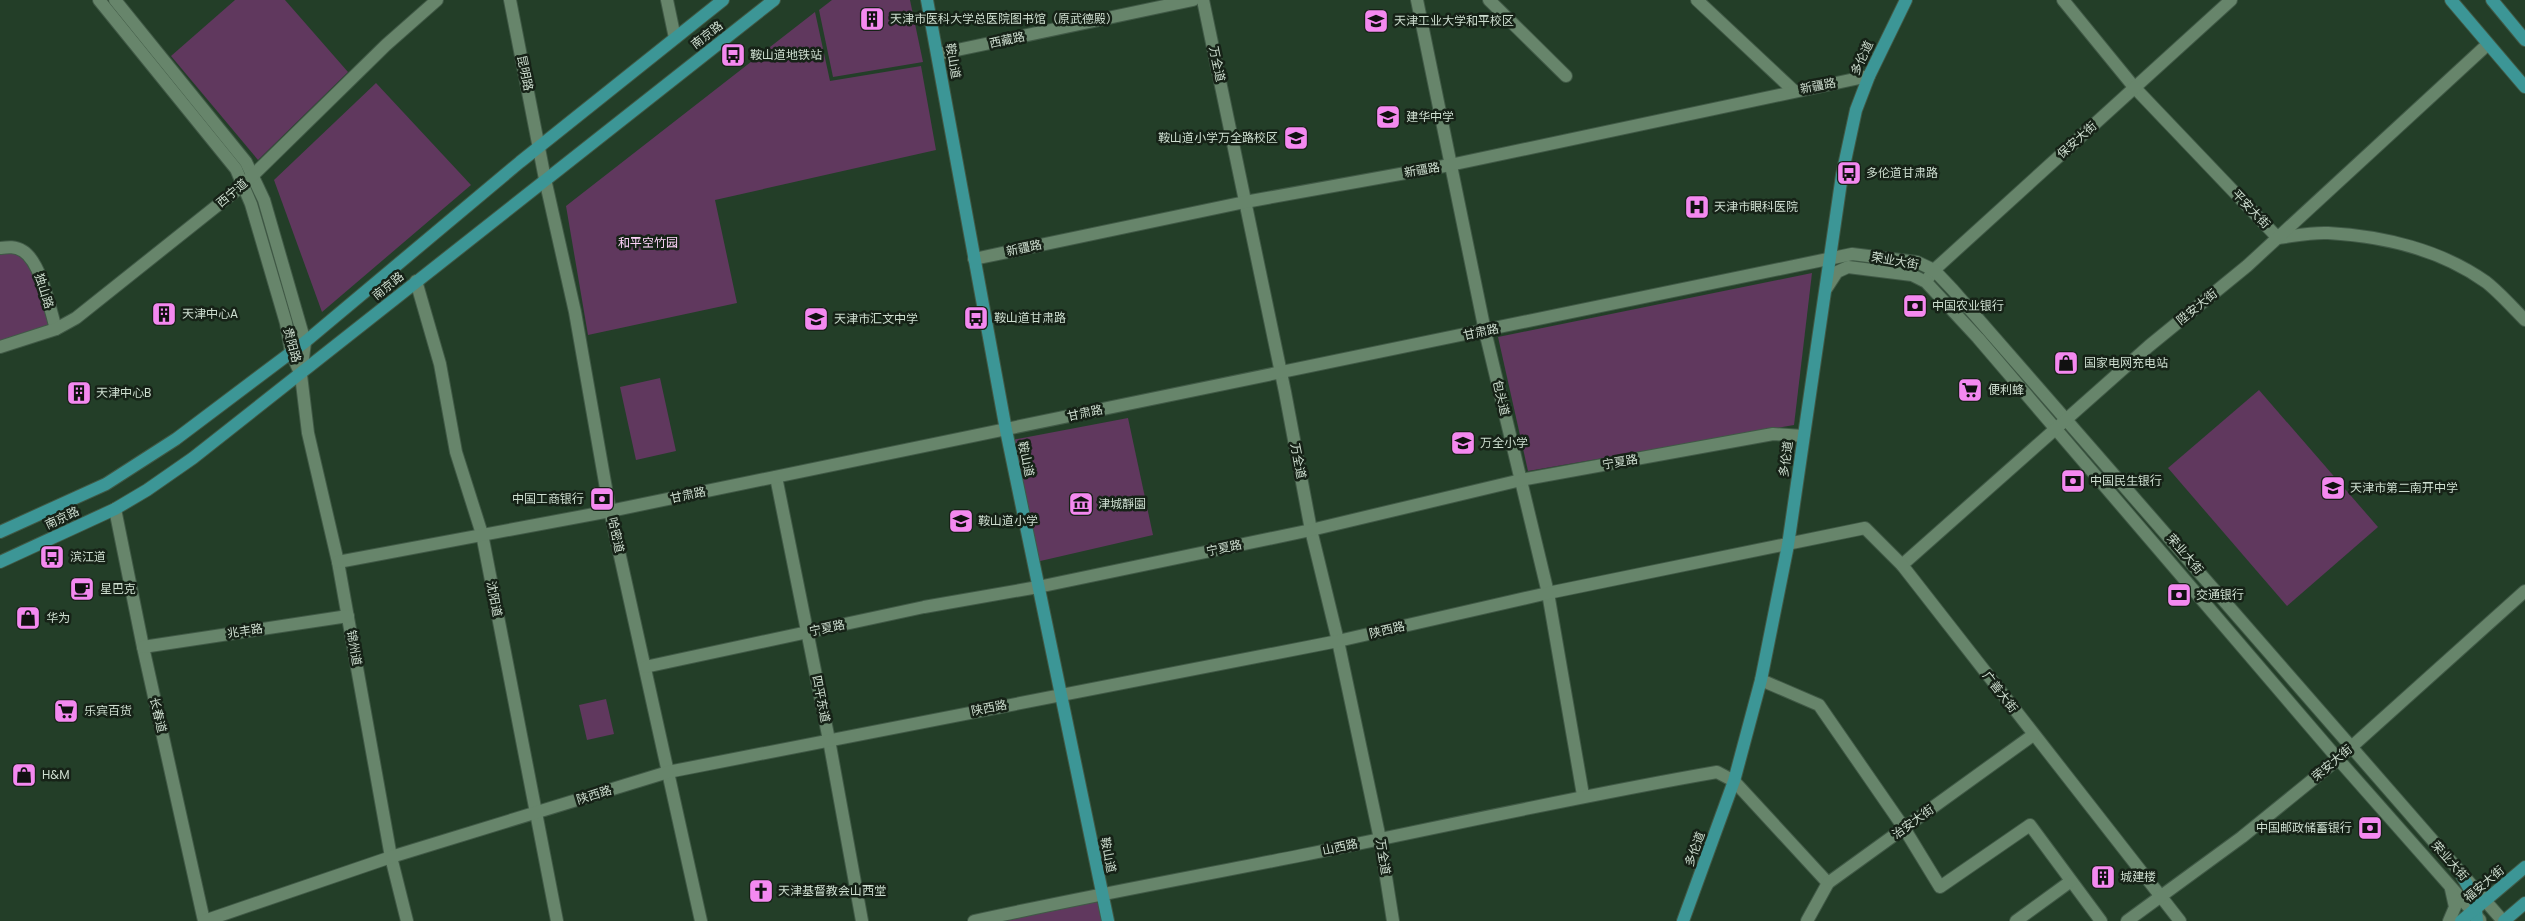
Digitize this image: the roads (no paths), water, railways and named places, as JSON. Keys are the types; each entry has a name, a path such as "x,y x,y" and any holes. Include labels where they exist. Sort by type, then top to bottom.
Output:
{"main road":[{"name":"南京路","path":"0,532 106,484 176,439 305,342 540,146 723,0"},
{"name":"南京路","path":"0,562 115,509 193,458 301,375 416,281 774,0"},
{"name":"鞍山道","path":"927,0 1006,430 1108,921"},
{"name":"多伦道","path":"1683,921 1734,781 1762,680 1788,545 1842,175 1856,110 1869,76 1906,0"},
{"path":"2451,0 2525,87"},
{"path":"2492,0 2525,40"},
{"name":"福安大街","path":"2461,921 2479,913 2525,867"},
{"path":"2503,921 2525,903"}],"street":[{"name":"贵阳路","path":"99,0 228,158 244,185 286,322 291,352 301,375"},
{"name":"贵阳路","path":"115,0 239,153 253,176 264,200 305,342 301,375"},
{"name":"西宁道","path":"0,347 56,329 76,318 244,185 386,45 437,0"},
{"name":"昆明路","path":"510,0 540,146"},
{"path":"666,0 675,38"},
{"name":"西藏路","path":"938,54 1193,0"},
{"name":"万全道","path":"1204,0 1281,372 1311,530 1338,641 1380,839 1393,921"},
{"name":"包头道","path":"1417,0 1485,331 1548,593 1583,796"},
{"path":"1490,0 1566,76"},
{"path":"1697,0 1793,90"},
{"name":"平安大街","path":"2063,0 2134,87 2278,238 2326,233 2373,238 2407,245 2442,257 2487,283 2525,320"},
{"name":"保安大街","path":"1926,282 1934,270 2231,0"},
{"name":"陞安大街","path":"1902,565 2149,346 2278,238 2488,44"},
{"name":"新疆路","path":"974,259 1245,202 1450,165 1793,90 1869,76"},
{"name":"哈密道","path":"540,146 545,179 575,312 610,511 700,921"},
{"name":"独山路","path":"0,248 12,247 23,251 36,268 56,329"},
{"name":"荣业大街","path":"1830,259 1852,254 1917,262 1934,270 2067,419 2460,872 2479,913"},
{"name":"甘肃路","path":"338,562 610,511 1830,259"},
{"name":"荣业大街","path":"1826,289 1836,272 1848,267 1912,275 1926,282 1978,338 2338,759 2448,882 2479,913 2503,921"},
{"name":"沈阳道","path":"416,281 440,364 456,452 482,534 557,921"},
{"name":"锦州道","path":"301,375 308,433 338,562 391,856 407,921"},
{"name":"宁夏路","path":"645,667 924,607 1038,588 1311,530 1521,480 1773,434 1803,436"},
{"name":"四平东道","path":"776,477 829,740 862,921"},
{"name":"长春道","path":"115,509 143,647 204,921"},
{"name":"广善大街","path":"1788,545 1865,528 1902,565 2180,921"},
{"name":"陕西路","path":"204,921 391,856 668,772 1338,641 1548,593 1788,545"},
{"name":"荣安大街","path":"2127,921 2249,831 2338,759 2525,591"},
{"name":"兆丰路","path":"143,647 348,616"},
{"path":"1762,680 1819,704 1904,828 1940,887 2030,825 2101,921"},
{"name":"治安大街","path":"1806,921 1828,883 2033,735"},
{"name":"山西路","path":"974,921 1102,893 1380,839 1583,796 1717,772 1734,781"},
{"path":"1734,781 1828,883"},
{"path":"2016,921 2071,881"},
{"path":"2448,882 2455,900 2454,913 2449,921"}],"place":[{"name":"天津市医科大学总医院图书馆（原武德殿）","path":"872,19"},
{"name":"天津工业大学和平校区","path":"1376,21"},
{"name":"鞍山道地铁站","path":"733,55"},
{"name":"建华中学","path":"1388,117"},
{"name":"鞍山道小学万全路校区","path":"1296,138"},
{"name":"多伦道甘肃路","path":"1849,173"},
{"name":"天津市眼科医院","path":"1697,207"},
{"name":"中国农业银行","path":"1915,306"},
{"name":"天津中心A","path":"164,314"},
{"name":"鞍山道甘肃路","path":"976,318"},
{"name":"天津市汇文中学","path":"816,319"},
{"name":"国家电网充电站","path":"2066,363"},
{"name":"便利蜂","path":"1970,390"},
{"name":"天津中心B","path":"79,393"},
{"name":"万全小学","path":"1463,443"},
{"name":"中国民生银行","path":"2073,481"},
{"name":"天津市第二南开中学","path":"2333,488"},
{"name":"中国工商银行","path":"602,499"},
{"name":"津城靜園","path":"1081,504"},
{"name":"鞍山道小学","path":"961,521"},
{"name":"滨江道","path":"52,557"},
{"name":"星巴克","path":"82,589"},
{"name":"交通银行","path":"2179,595"},
{"name":"华为","path":"28,618"},
{"name":"乐宾百货","path":"66,711"},
{"name":"H&M","path":"24,775"},
{"name":"中国邮政储蓄银行","path":"2370,828"},
{"name":"城建楼","path":"2103,877"},
{"name":"天津基督教会山西堂","path":"761,891"}],"park label":[{"name":"和平空竹园","path":"648,243"}]}
